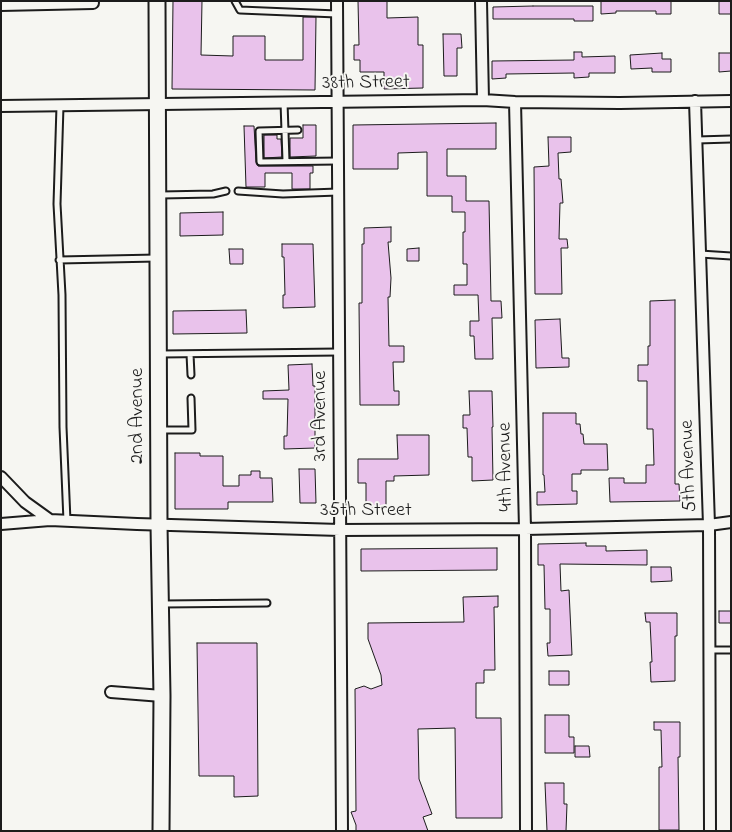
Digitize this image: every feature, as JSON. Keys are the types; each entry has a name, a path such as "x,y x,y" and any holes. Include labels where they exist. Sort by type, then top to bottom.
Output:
{"main road":[{"name":"2nd Avenue","path":"157,1 159,525 162,696 161,831"}],"street":[{"name":"3rd Avenue","path":"337,1 342,831"},
{"path":"481,1 483,100"},
{"path":"1,5 93,3"},
{"name":"38th Street","path":"1,106 483,100 620,103 695,100 731,101"},
{"name":"5th Avenue","path":"695,100 709,524 710,831"},
{"name":"4th Avenue","path":"515,102 526,530 526,831"},
{"path":"1,477 25,502 50,520"},
{"name":"35th Street","path":"1,524 50,520 340,530 526,530 731,522"},
{"path":"111,692 162,696"}],"lane":[{"path":"235,1 240,10 337,14"},
{"path":"284,102 286,161"},
{"path":"60,106 57,204 62,295 63,427 68,521"},
{"path":"298,130 259,131 260,162 338,161"},
{"path":"696,140 731,138"},
{"path":"158,195 213,194 226,191"},
{"path":"238,191 283,194 338,192"},
{"path":"700,254 731,256"},
{"path":"59,260 158,258"},
{"path":"158,354 339,352"},
{"path":"190,354 191,375"},
{"path":"159,430 192,430 191,398"},
{"path":"160,604 267,603"},
{"path":"709,650 731,650"}],"building":[{"path":"173,1 202,1 201,55 233,56 233,36 265,36 265,60 303,60 303,17 316,17 315,90 172,89"},
{"path":"358,1 387,1 387,18 418,17 418,45 423,45 423,88 384,89 384,72 360,72 360,60 354,60 354,45 359,45"},
{"path":"601,1 671,1 671,14 656,14 656,11 616,11 616,13 601,14"},
{"path":"719,1 731,1 731,14 719,14"},
{"path":"593,6 593,21 574,21 574,19 493,19 493,7"},
{"path":"443,34 461,34 462,48 457,48 457,76 444,76"},
{"path":"574,52 582,52 582,57 615,56 615,73 589,73 589,77 574,78 574,73 506,74 506,78 492,79 492,61 574,60"},
{"path":"662,53 662,59 671,59 671,72 652,72 652,68 631,69 630,55"},
{"path":"719,53 731,53 731,71 719,72"},
{"path":"496,123 496,149 447,149 447,176 466,176 466,201 489,201 491,301 501,301 502,318 492,318 493,359 475,359 474,336 470,336 470,321 479,321 478,295 454,295 454,285 467,285 467,264 463,264 465,212 452,212 452,196 427,196 427,152 398,153 398,169 353,169 353,125"},
{"path":"303,125 316,125 316,156 290,157 290,138 303,138"},
{"path":"244,126 254,126 256,162 258,166 313,166 313,173 310,173 310,189 292,189 292,173 265,173 265,187 246,187"},
{"path":"264,135 277,135 277,139 281,139 282,157 264,158"},
{"path":"548,137 571,137 571,152 558,153 559,179 561,179 563,203 560,203 559,239 567,239 568,248 561,248 562,294 535,294 534,167 549,166"},
{"path":"223,212 223,235 180,236 180,213"},
{"path":"391,227 391,242 388,242 391,278 390,297 388,297 389,346 404,346 404,362 393,362 394,391 399,391 399,405 360,405 359,303 362,303 362,244 364,244 364,228"},
{"path":"282,244 313,244 315,307 283,308 283,295 285,295"},
{"path":"419,248 419,261 407,261 407,249"},
{"path":"229,249 243,249 243,264 230,264"},
{"path":"675,300 675,484 679,484 680,501 610,502 609,478 624,478 624,483 646,483 646,465 654,465 653,429 647,429 647,381 638,381 638,365 648,365 650,301"},
{"path":"246,310 247,333 173,334 173,311"},
{"path":"560,319 562,358 569,358 569,367 536,368 535,320"},
{"path":"312,364 313,386 315,386 315,448 284,449 284,436 287,436 288,399 263,399 263,391 289,390 288,365"},
{"path":"469,391 492,391 493,480 472,481 472,457 468,457 467,428 463,428 463,415 470,415"},
{"path":"543,413 576,413 576,424 580,424 584,444 607,444 608,470 581,470 581,474 572,474 572,491 577,491 577,504 537,505 537,492 545,492 543,475"},
{"path":"397,435 429,435 429,475 394,476 394,481 386,481 386,507 366,507 366,483 358,483 358,459 398,459"},
{"path":"175,453 200,453 200,456 223,456 223,486 239,486 239,475 251,475 251,471 260,471 260,478 272,478 273,502 228,502 228,509 175,509"},
{"path":"299,469 315,469 316,503 300,503"},
{"path":"586,543 586,546 606,546 606,551 647,550 647,565 560,564 561,591 569,590 572,655 548,656 547,643 550,643 550,609 545,609 544,565 538,565 538,544"},
{"path":"497,548 497,570 361,571 361,549"},
{"path":"651,567 671,567 672,581 651,582"},
{"path":"498,596 498,607 494,607 495,670 484,670 484,683 476,683 476,718 501,718 502,818 456,818 455,728 418,729 419,779 432,814 423,817 428,831 356,831 356,825 351,812 356,811 355,689 364,686 371,689 382,685 381,675 368,639 368,623 464,622 463,597"},
{"path":"719,611 731,611 731,623 719,623"},
{"path":"645,613 677,613 675,681 651,682 650,622 646,622"},
{"path":"197,643 257,643 258,796 234,797 234,776 199,776"},
{"path":"549,671 569,671 569,685 549,685"},
{"path":"545,715 569,715 569,737 574,737 574,753 545,753"},
{"path":"654,722 680,722 680,757 678,757 679,830 659,830 659,767 662,767 661,730 654,730"},
{"path":"575,746 589,746 590,757 575,757"},
{"path":"545,783 564,783 564,804 567,804 566,831 547,831"}]}
